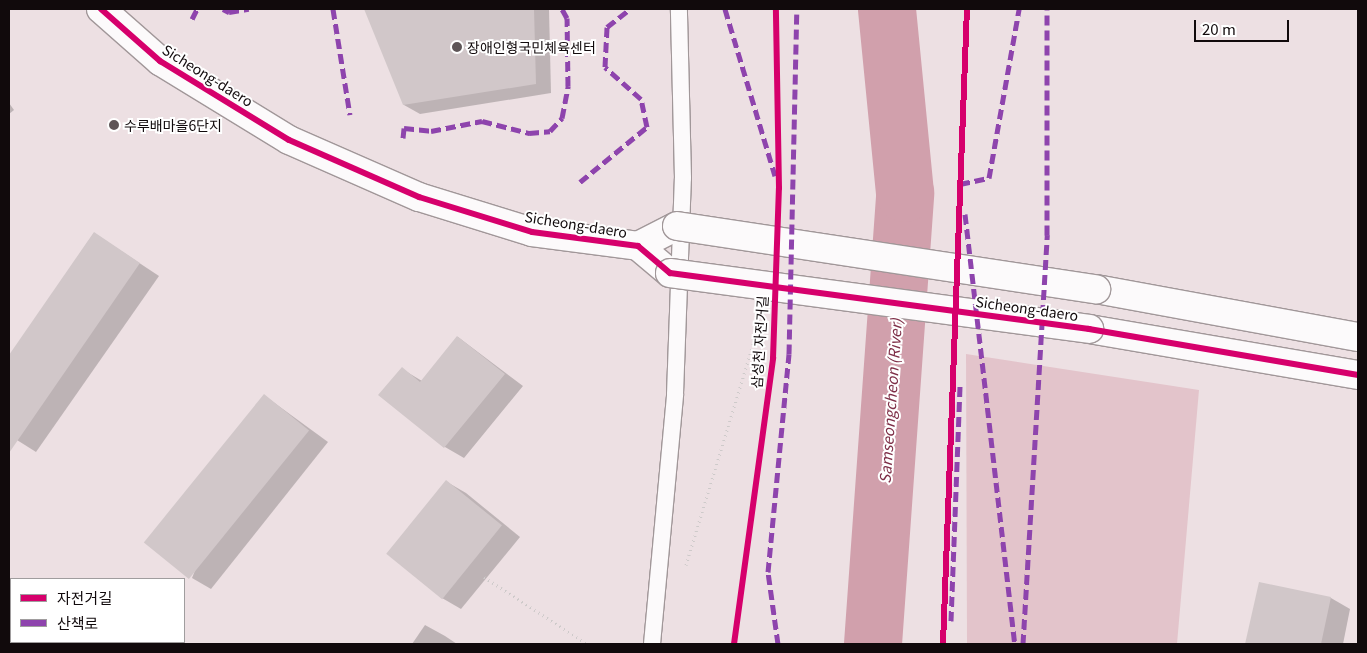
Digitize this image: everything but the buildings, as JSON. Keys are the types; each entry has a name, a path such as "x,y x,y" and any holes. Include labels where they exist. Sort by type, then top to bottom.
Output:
{"street":[{"name":"Sicheong-daero","path":"101,9 160,61 307,148 419,197 532,232 638,246 670,273 1089,328 1358,375"},
{"name":"Sicheong-daero","path":"638,246 677,226 1096,289 1358,336"}],"lane":[{"path":"652,644 675,394 683,178 679,9"}],"path":[{"path":"685,569 765,306"},
{"path":"484,577 587,644"}],"shaded area":[{"path":"966,354 1199,390 1177,644 967,644"}],"waterway":[{"name":"Samseongcheon (River)","path":"873,644 905,193 887,9"}],"marked path":[{"path":"192,19 197,9"},
{"path":"223,9 229,12 249,9"},
{"path":"333,9 350,115"},
{"path":"403,138 404,128 431,131 482,121 529,133 550,131 562,118 568,86 567,18 562,9"},
{"path":"580,182 647,127 641,99 605,67 607,27 630,9"},
{"path":"725,9 775,176"},
{"path":"778,644 768,572 789,354 797,9"},
{"path":"960,184 989,178 1019,9"},
{"path":"1023,644 1047,235 1047,9"},
{"path":"965,214 1015,644"},
{"path":"951,621 960,384"}],"cycle path":[{"name":"삼성천 자전거길","path":"101,9 160,61 289,140 419,197 532,232 638,246 670,273 1089,329 1358,375"},
{"name":"삼성천 자전거길","path":"734,644 773,358 779,188 776,9"},
{"path":"943,644 967,9"}],"place":[{"name":"장애인형국민체육센터","path":"457,47"},
{"name":"수루배마을6단지","path":"114,125"}]}
